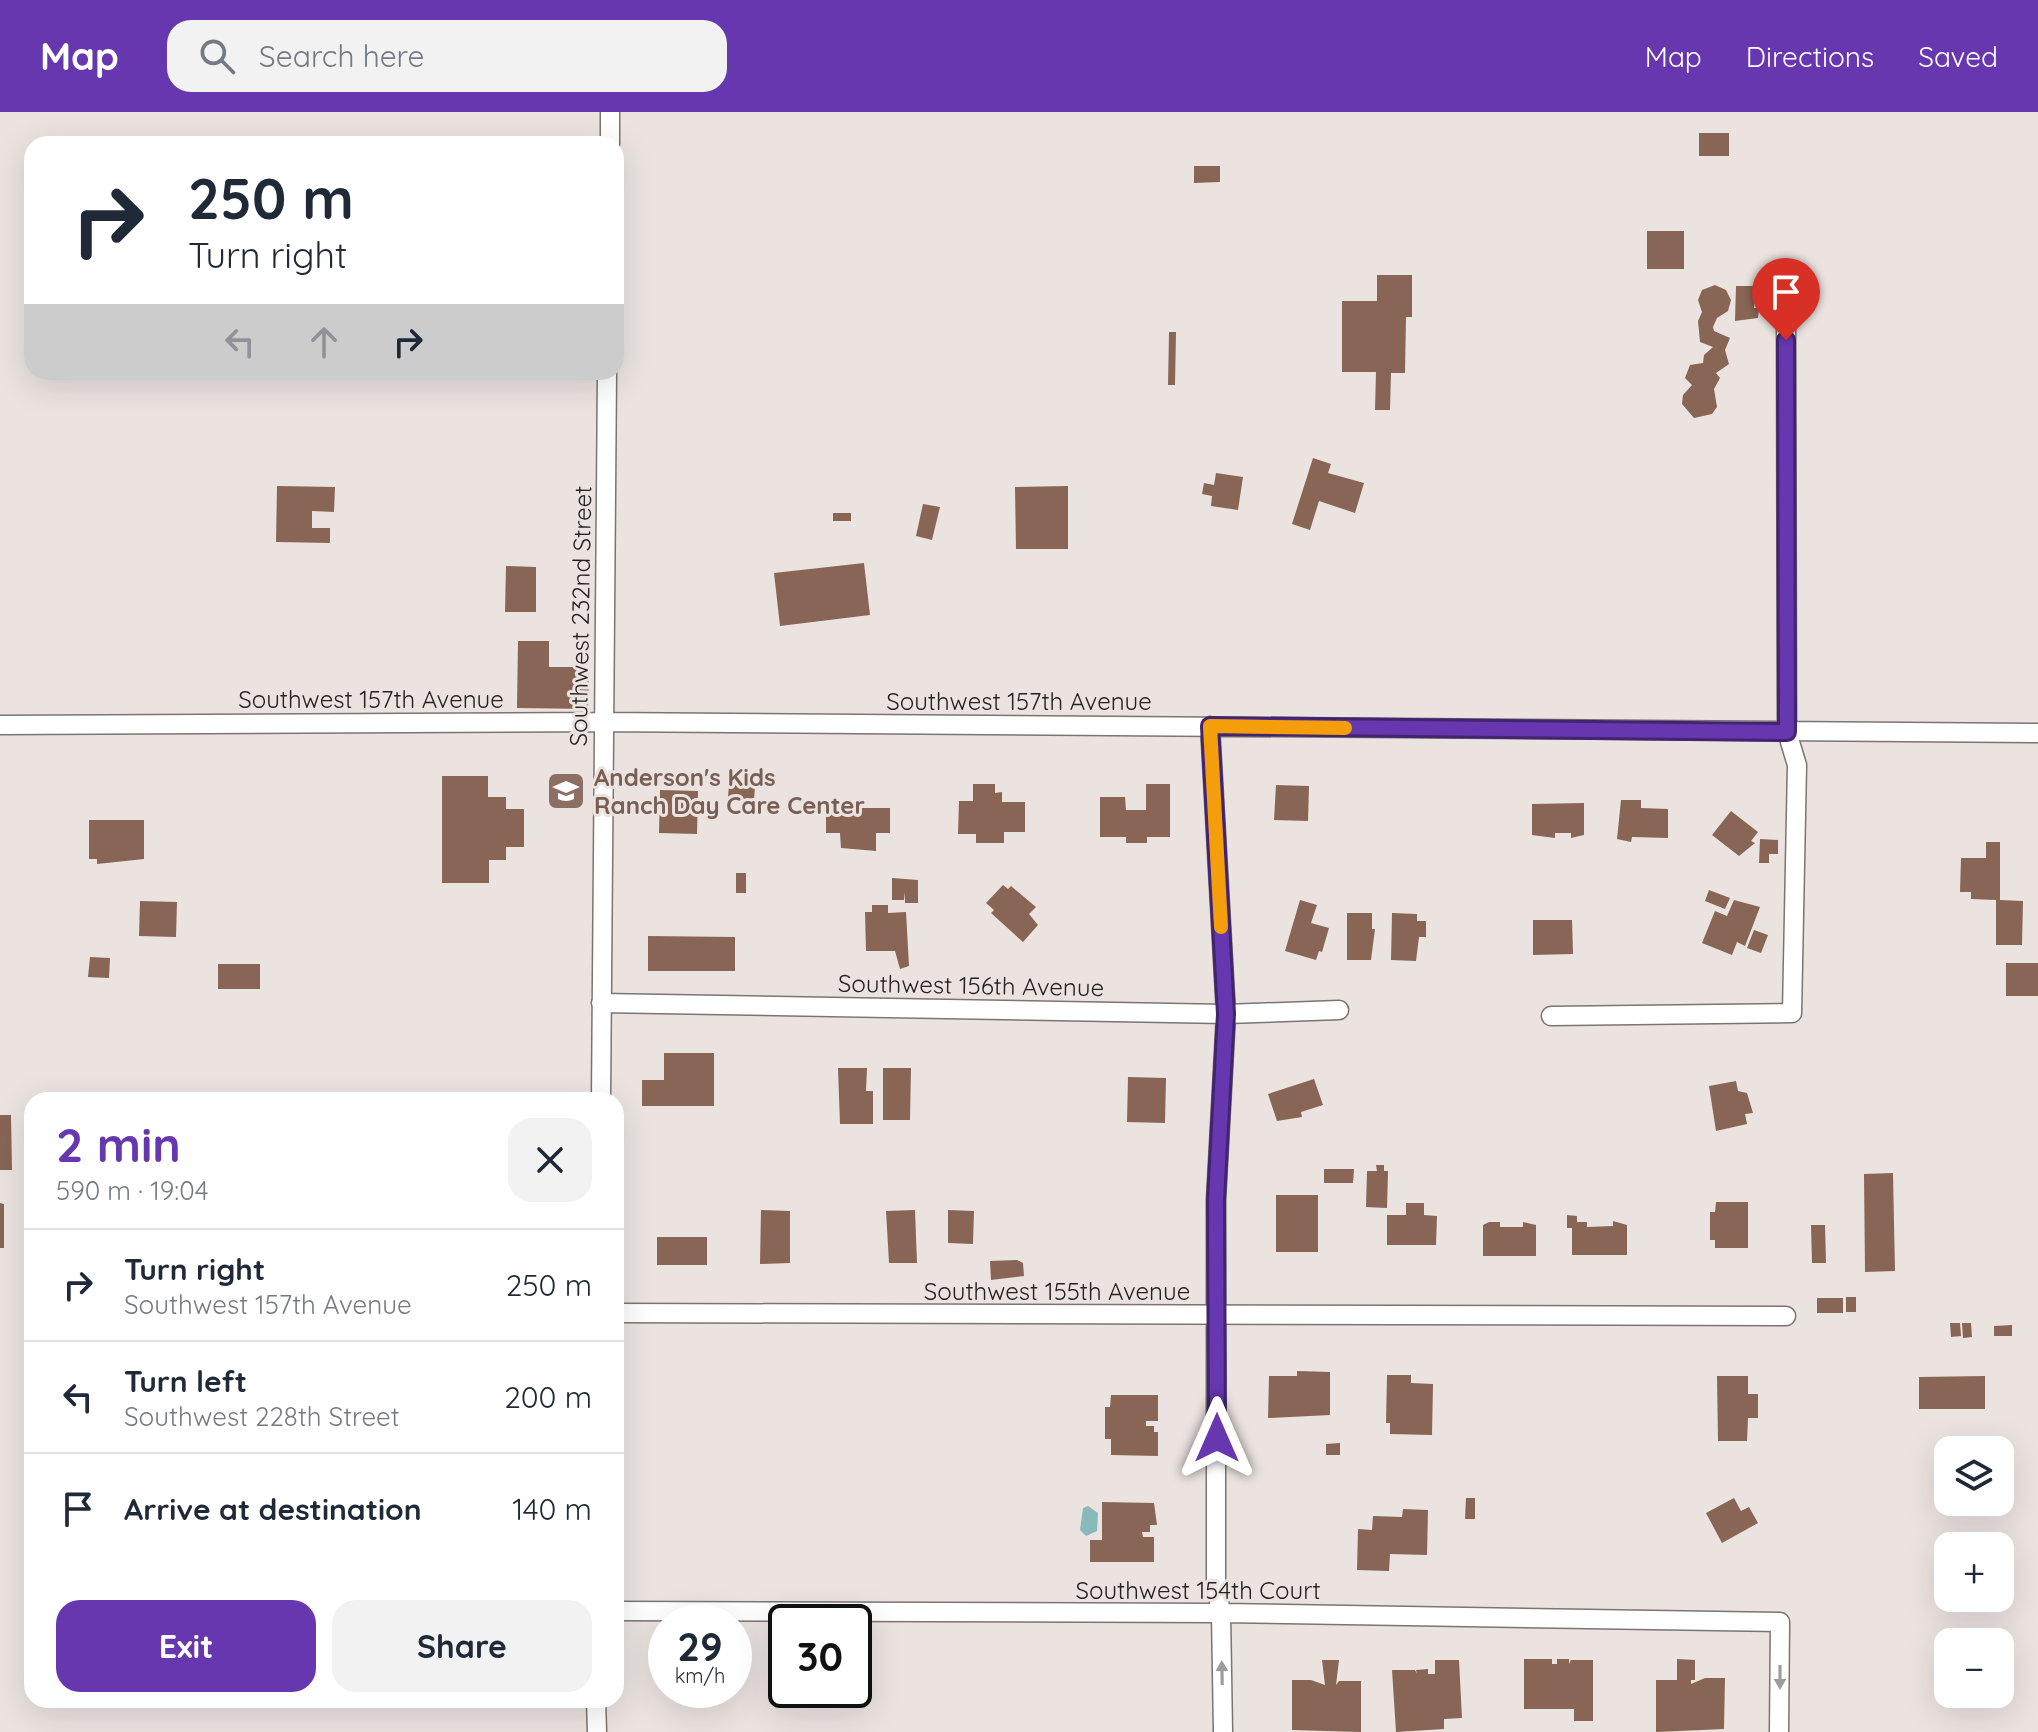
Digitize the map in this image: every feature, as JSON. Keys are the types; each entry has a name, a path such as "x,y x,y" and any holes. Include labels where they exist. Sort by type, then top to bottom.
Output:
{"street":[{"path":"610,112 610,136"},
{"path":"1551,1016 1792,1013 1797,765 1787,732 1786,309"},
{"name":"Southwest 232nd Street","path":"601,1092 607,380"},
{"name":"Southwest 157th Avenue","path":"0,725 602,722 2038,733"},
{"path":"1210,726 1226,1014 1216,1200 1216,1585 1221,1613 1223,1732"},
{"name":"Southwest 156th Avenue","path":"601,1003 1226,1014 1339,1010"},
{"name":"Southwest 155th Avenue","path":"624,1313 1786,1316"},
{"name":"Southwest 154th Court","path":"624,1611 1221,1613 1780,1622 1779,1732"},
{"path":"596,1708 597,1732"}],"water":[{"path":"1088,1506 1098,1513 1097,1531 1086,1536 1080,1530 1083,1508"}],"building":[{"path":"1699,133 1729,133 1729,156 1699,156"},
{"path":"1194,166 1220,166 1220,182 1194,183"},
{"path":"1647,231 1684,231 1684,269 1647,269"},
{"path":"1377,275 1412,275 1412,317 1406,317 1405,373 1391,373 1390,410 1375,410 1376,372 1342,372 1342,301 1377,301"},
{"path":"1715,285 1726,290 1731,300 1728,311 1717,318 1713,327 1714,331 1730,338 1725,350 1729,364 1716,373 1720,378 1714,389 1717,407 1712,414 1694,418 1682,404 1683,395 1692,385 1685,378 1690,365 1703,363 1704,355 1713,347 1700,342 1698,321 1702,312 1698,300 1702,290"},
{"path":"1736,286 1755,286 1754,308 1759,308 1758,318 1735,321"},
{"path":"1169,332 1176,332 1175,385 1168,385"},
{"path":"1313,458 1331,464 1328,473 1364,483 1355,513 1319,501 1310,530 1292,524"},
{"path":"1216,473 1243,477 1238,510 1211,506 1212,496 1202,494 1204,483 1214,485"},
{"path":"277,486 335,487 334,512 312,511 312,528 330,528 330,543 276,542"},
{"path":"1068,486 1068,549 1016,549 1015,487"},
{"path":"923,504 940,507 932,540 916,536"},
{"path":"833,513 851,513 851,521 833,521"},
{"path":"864,563 870,615 780,626 774,573"},
{"path":"506,566 536,567 536,612 505,612"},
{"path":"518,641 549,641 549,667 589,667 588,709 517,708"},
{"path":"442,776 488,776 488,797 506,797 506,809 524,809 524,847 506,847 506,860 489,860 489,883 442,883"},
{"path":"729,784 755,786 754,800 728,797"},
{"path":"973,784 995,784 995,793 1002,792 1002,802 1025,802 1025,832 1004,832 1004,843 976,843 976,834 958,834 959,801 973,801"},
{"path":"1146,784 1170,784 1170,837 1147,837 1147,843 1126,843 1126,837 1100,837 1100,797 1125,797 1126,810 1146,810"},
{"path":"1276,785 1309,786 1308,821 1274,820"},
{"path":"660,790 698,791 697,834 659,833"},
{"path":"1621,800 1641,800 1641,808 1668,809 1668,838 1632,837 1631,842 1617,839"},
{"path":"1584,803 1584,835 1571,838 1571,833 1555,833 1555,838 1532,835 1532,804"},
{"path":"826,808 890,808 890,833 876,833 876,851 841,848 840,833 826,833"},
{"path":"1731,811 1758,832 1751,841 1755,843 1739,856 1712,835"},
{"path":"89,820 144,820 144,859 97,864 97,859 89,859"},
{"path":"1760,839 1778,840 1778,854 1769,854 1769,863 1759,863"},
{"path":"1986,842 2000,842 2000,900 2023,901 2022,945 1996,945 1996,900 1971,899 1971,892 1960,892 1961,858 1986,858"},
{"path":"736,873 746,873 746,893 736,893"},
{"path":"892,878 918,880 918,903 905,903 905,892 904,900 892,900"},
{"path":"1003,885 1008,889 1011,886 1036,907 1029,914 1038,925 1023,942 991,913 994,910 986,903"},
{"path":"1709,890 1730,898 1725,909 1705,901"},
{"path":"1300,900 1317,905 1311,923 1329,928 1322,952 1319,951 1316,960 1285,951"},
{"path":"1734,900 1760,907 1745,946 1737,942 1732,955 1702,943 1715,911 1727,916"},
{"path":"140,901 177,902 176,937 139,936"},
{"path":"872,905 888,905 888,913 906,912 909,966 900,969 895,951 866,951 865,912 872,912"},
{"path":"1347,913 1372,913 1372,929 1375,929 1371,960 1347,960"},
{"path":"1392,913 1417,914 1417,921 1426,921 1426,937 1419,937 1416,961 1391,960"},
{"path":"1533,920 1572,920 1573,954 1533,955"},
{"path":"1754,930 1768,935 1761,953 1747,948"},
{"path":"648,936 735,937 735,971 648,971"},
{"path":"90,957 110,958 109,978 88,977"},
{"path":"2006,963 2038,963 2038,996 2006,996"},
{"path":"218,964 260,964 260,989 218,989"},
{"path":"664,1053 714,1053 714,1106 642,1106 642,1080 664,1080"},
{"path":"838,1068 867,1068 866,1091 873,1091 873,1124 840,1124"},
{"path":"883,1068 911,1068 910,1120 883,1120"},
{"path":"1128,1077 1166,1078 1165,1123 1127,1122"},
{"path":"1314,1079 1323,1105 1301,1112 1302,1117 1277,1121 1268,1094"},
{"path":"1736,1081 1738,1091 1747,1093 1753,1113 1745,1114 1747,1124 1716,1131 1709,1086"},
{"path":"0,1115 11,1115 12,1170 0,1170"},
{"path":"1376,1165 1384,1165 1384,1171 1388,1171 1387,1208 1366,1207 1367,1171 1377,1171"},
{"path":"1324,1169 1354,1169 1353,1183 1324,1183"},
{"path":"1893,1173 1895,1271 1865,1272 1864,1174"},
{"path":"1276,1195 1318,1195 1318,1252 1276,1252"},
{"path":"1716,1202 1748,1202 1748,1248 1715,1248 1715,1240 1710,1240 1710,1212 1715,1212"},
{"path":"0,1203 4,1204 4,1248 0,1248"},
{"path":"1406,1203 1424,1203 1424,1215 1437,1216 1436,1245 1387,1245 1387,1215 1406,1215"},
{"path":"761,1210 790,1211 790,1263 760,1264"},
{"path":"915,1210 917,1263 889,1263 886,1211"},
{"path":"948,1210 974,1211 973,1244 948,1243"},
{"path":"1567,1215 1577,1216 1577,1222 1587,1222 1587,1227 1613,1226 1613,1221 1627,1225 1627,1255 1572,1255 1572,1228 1567,1228"},
{"path":"1500,1222 1500,1227 1523,1227 1523,1222 1536,1225 1536,1256 1483,1256 1483,1225"},
{"path":"1811,1225 1825,1225 1826,1263 1812,1263"},
{"path":"657,1237 707,1237 707,1265 657,1265"},
{"path":"1017,1260 1023,1263 1024,1276 991,1280 990,1261"},
{"path":"1846,1297 1856,1297 1856,1312 1846,1312"},
{"path":"1817,1298 1843,1298 1843,1313 1817,1313"},
{"path":"1950,1323 1960,1323 1961,1336 1951,1337"},
{"path":"1962,1323 1971,1323 1972,1337 1963,1338"},
{"path":"2012,1325 2012,1336 1994,1336 1994,1326"},
{"path":"1297,1371 1330,1372 1330,1415 1268,1418 1269,1376 1297,1376"},
{"path":"1387,1375 1411,1375 1411,1383 1433,1384 1432,1435 1390,1434 1390,1423 1386,1423"},
{"path":"1717,1376 1748,1376 1748,1394 1758,1394 1758,1418 1748,1418 1747,1441 1718,1441"},
{"path":"1985,1376 1985,1409 1919,1409 1919,1377"},
{"path":"1111,1395 1158,1395 1158,1421 1146,1421 1146,1426 1154,1426 1154,1432 1158,1432 1158,1456 1111,1455 1111,1439 1105,1439 1105,1407 1110,1407"},
{"path":"1340,1443 1340,1455 1326,1455 1326,1444"},
{"path":"1466,1498 1475,1498 1475,1519 1465,1519"},
{"path":"1734,1498 1741,1511 1749,1507 1758,1523 1722,1543 1706,1513"},
{"path":"1102,1502 1154,1503 1157,1525 1150,1525 1150,1532 1142,1532 1143,1537 1154,1537 1154,1562 1090,1562 1090,1540 1102,1540"},
{"path":"1403,1509 1428,1510 1427,1555 1390,1554 1389,1571 1357,1570 1358,1529 1372,1530 1373,1516 1402,1517"},
{"path":"1524,1659 1552,1659 1552,1664 1557,1664 1557,1659 1569,1659 1569,1664 1571,1660 1593,1660 1593,1721 1574,1721 1574,1709 1524,1709"},
{"path":"1677,1659 1695,1660 1695,1680 1691,1680 1691,1684 1705,1678 1725,1678 1724,1729 1656,1732 1656,1680 1677,1680"},
{"path":"1322,1660 1339,1660 1336,1685 1339,1681 1361,1681 1361,1732 1292,1730 1292,1680 1311,1680 1325,1685"},
{"path":"1435,1660 1459,1660 1462,1718 1444,1719 1444,1729 1396,1732 1392,1670 1415,1670 1417,1674 1416,1670 1428,1669 1428,1674 1435,1674"}],"slow traffic":[{"path":"1221,927 1210,726 1345,728"}],"place":[{"name":"Anderson's Kids Ranch Day Care Center","path":"566,791"}],"route":[{"path":"1217,1438 1216,1200 1226,1014 1210,726 1787,732 1786,340"}]}
